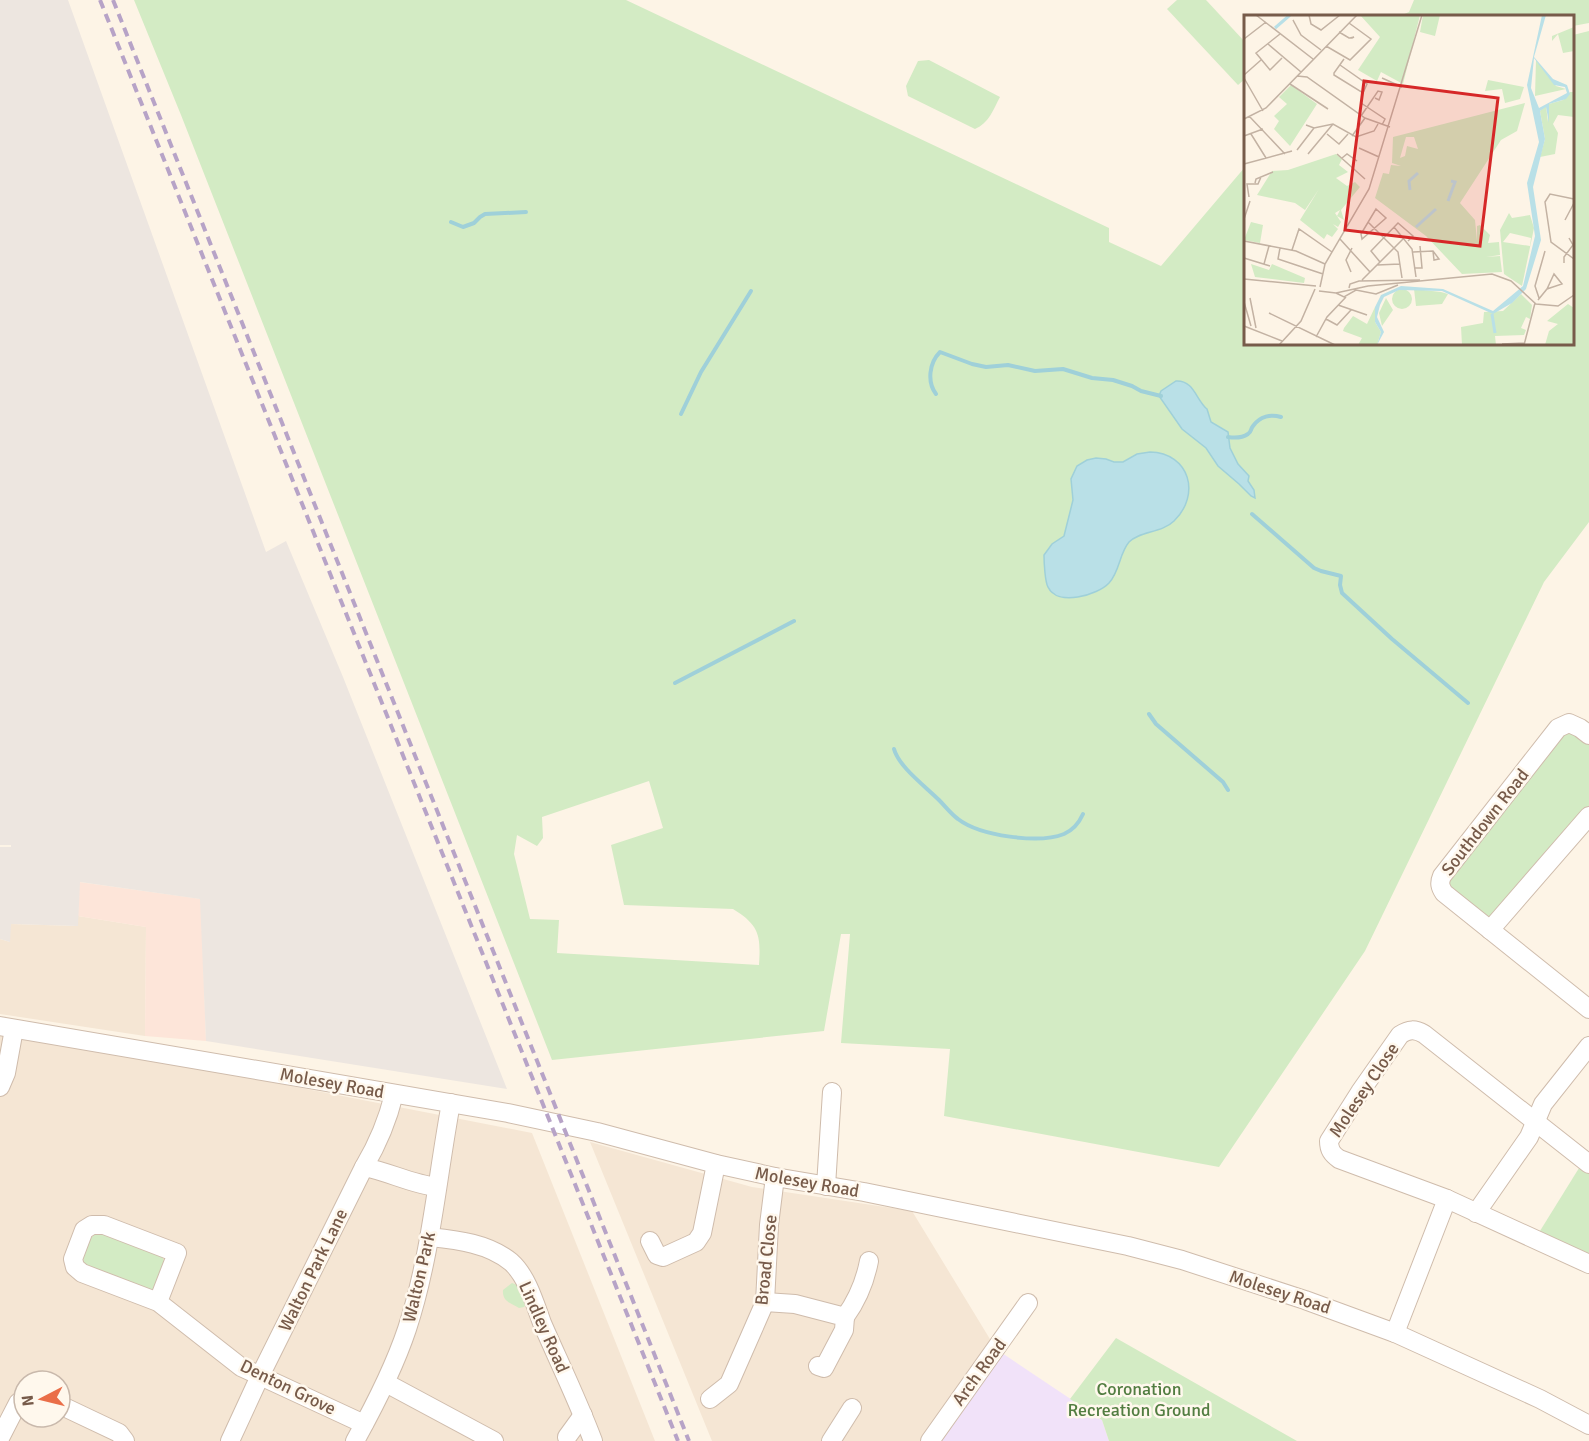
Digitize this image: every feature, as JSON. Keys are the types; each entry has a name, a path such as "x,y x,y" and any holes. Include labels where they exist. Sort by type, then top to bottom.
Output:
{"street":[{"name":"Southdown Road","path":"1490,930 1444,893 1440,888 1442,876 1558,728 1569,723 1589,735"},
{"path":"1589,816 1490,930 1589,1010"},
{"path":"0,1087 6,1073 7,1028"},
{"name":"Molesey Road","path":"7,1028 508,1113 597,1132 716,1164 775,1177 1128,1246 1182,1260 1305,1300 1395,1333 1539,1399 1589,1425"},
{"name":"Molesey Close","path":"1589,1164 1424,1034 1415,1030 1406,1031 1400,1035 1329,1141 1332,1154 1339,1159 1447,1199 1589,1264"},
{"path":"1476,1213 1529,1137 1543,1104 1589,1046"},
{"path":"826,1186 832,1092"},
{"name":"Walton Park Lane","path":"230,1441 363,1167 372,1153 392,1106 394,1094"},
{"name":"Walton Park","path":"355,1441 386,1383 409,1322 429,1237 451,1103"},
{"path":"650,1241 657,1255 663,1257 696,1242 702,1233 716,1164"},
{"path":"363,1167 419,1184 437,1186"},
{"name":"Broad Close","path":"709,1398 729,1384 765,1302 769,1225 775,1177"},
{"path":"1395,1333 1447,1199"},
{"name":"Denton Grove","path":"158,1302 177,1253 104,1225 92,1224 84,1230 73,1260 75,1267 82,1273 158,1302 241,1367 364,1424"},
{"name":"Lindley Road","path":"429,1237 482,1246 513,1264 529,1288 593,1441"},
{"path":"818,1366 824,1368 844,1330 845,1317 864,1283 869,1261"},
{"path":"765,1302 795,1304 845,1317"},
{"name":"Arch Road","path":"930,1441 1028,1303"},
{"path":"386,1383 488,1440"},
{"path":"831,1441 852,1408"},
{"path":"72,1411 119,1433 125,1441"},
{"path":"0,1438 12,1415"},
{"path":"567,1437 583,1415"}],"shaded area":[{"path":"0,0 68,0 266,552 286,541 343,677 507,1089 206,1041 200,899 80,882 78,926 11,924 10,942 0,939 0,847 11,847 11,845 0,845"},
{"path":"79,882 201,899 206,1041 145,1036 146,927 78,916"},
{"path":"78,916 146,927 145,1036 0,1014 0,939 10,942 10,924 77,926"},
{"path":"0,1032 148,1058 532,1133 655,1441 0,1441"},
{"path":"590,1142 752,1187 912,1211 996,1349 930,1441 712,1441"},
{"path":"996,1349 1102,1420 1109,1441 930,1441"}],"green space":[{"path":"134,0 626,0 1109,228 1109,242 1161,266 1244,168 1244,345 1574,345 1574,35 1589,31 1589,522 1544,582 1365,951 1219,1167 944,1116 950,1049 841,1043 850,934 841,934 824,1031 552,1060","holes":["649,781 663,828 611,845 624,905 733,909 748,920 759,938 759,965 557,953 559,920 530,919 514,854 517,835 537,846 543,838 542,817"]},
{"path":"1177,0 1206,0 1244,41 1244,80 1238,85 1167,9"},
{"path":"1414,0 1589,0 1589,23 1574,26 1574,15 1402,15 1409,12"},
{"path":"929,60 1000,97 984,123 975,129 908,96 906,86 918,61"},
{"path":"1558,728 1589,735 1589,816 1490,930 1444,893 1442,876"},
{"path":"1584,1160 1589,1164 1589,1264 1535,1239"},
{"path":"96,1234 104,1234 162,1257 165,1262 157,1292 84,1265 85,1248"},
{"path":"512,1283 517,1285 528,1303 524,1307 519,1308 504,1297 503,1290"},
{"name":"Coronation Recreation Ground","path":"1116,1338 1297,1441 1109,1441 1102,1420 1070,1399"}],"water":[{"path":"1176,381 1191,387 1207,409 1211,422 1228,432 1230,448 1238,464 1249,476 1248,481 1254,490 1255,498 1218,466 1206,448 1182,429 1159,396 1161,391"},
{"path":"1150,452 1164,454 1182,467 1189,488 1182,511 1169,525 1133,538 1123,552 1113,578 1104,587 1078,597 1068,598 1053,593 1046,581 1044,555 1052,544 1064,536 1073,500 1071,479 1077,466 1096,458 1123,462 1137,454"}],"waterway":[{"path":"451,222 463,227 474,223 485,214 526,212"},
{"path":"681,414 701,372 751,291"},
{"path":"936,394 931,384 930,373 933,362 940,352 986,367 1008,365 1035,371 1063,369 1092,378 1113,380 1161,396"},
{"path":"1228,437 1246,435 1262,418 1281,417"},
{"path":"1252,514 1314,568 1341,576 1342,593 1468,703"},
{"path":"675,683 794,621"},
{"path":"1149,714 1156,724 1223,782 1228,790"},
{"path":"894,749 901,763 953,815 980,830 1010,837 1053,837 1070,830 1083,814"}],"railway":[{"path":"100,0 678,1441"},
{"path":"113,0 689,1441"}]}
